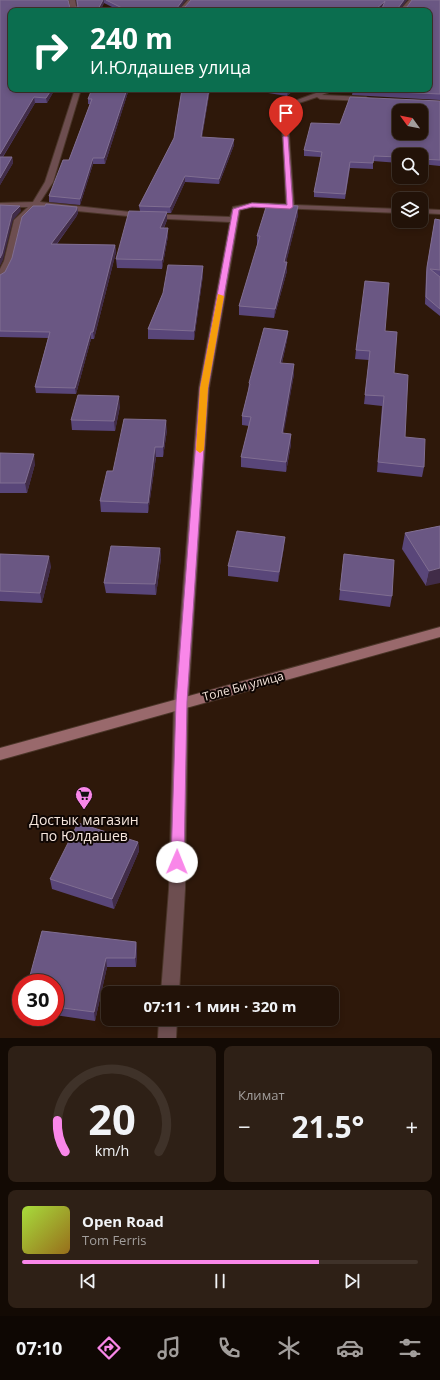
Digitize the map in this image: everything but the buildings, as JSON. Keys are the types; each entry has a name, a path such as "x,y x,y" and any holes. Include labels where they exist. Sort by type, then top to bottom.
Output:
{"street":[{"path":"184,8 191,0"},
{"path":"405,8 412,0"},
{"path":"0,278 8,261 18,220 35,204 49,182 77,92"},
{"path":"290,207 284,106 325,92"},
{"path":"315,96 375,100"},
{"path":"0,205 35,204 148,216 234,220"},
{"path":"170,986 177,889 181,702 204,388 236,209 252,205 392,211"},
{"path":"428,211 440,212"},
{"name":"Толе Би улица","path":"0,754 181,702 440,632"},
{"path":"167,1038 168,1026"}],"slow traffic":[{"path":"200,450 204,388 221,296"}],"place":[{"name":"Достык магазин по Юлдашев","path":"84,810"}],"route":[{"path":"177,862 181,702 204,388 236,209 252,205 290,207 286,137"}]}
